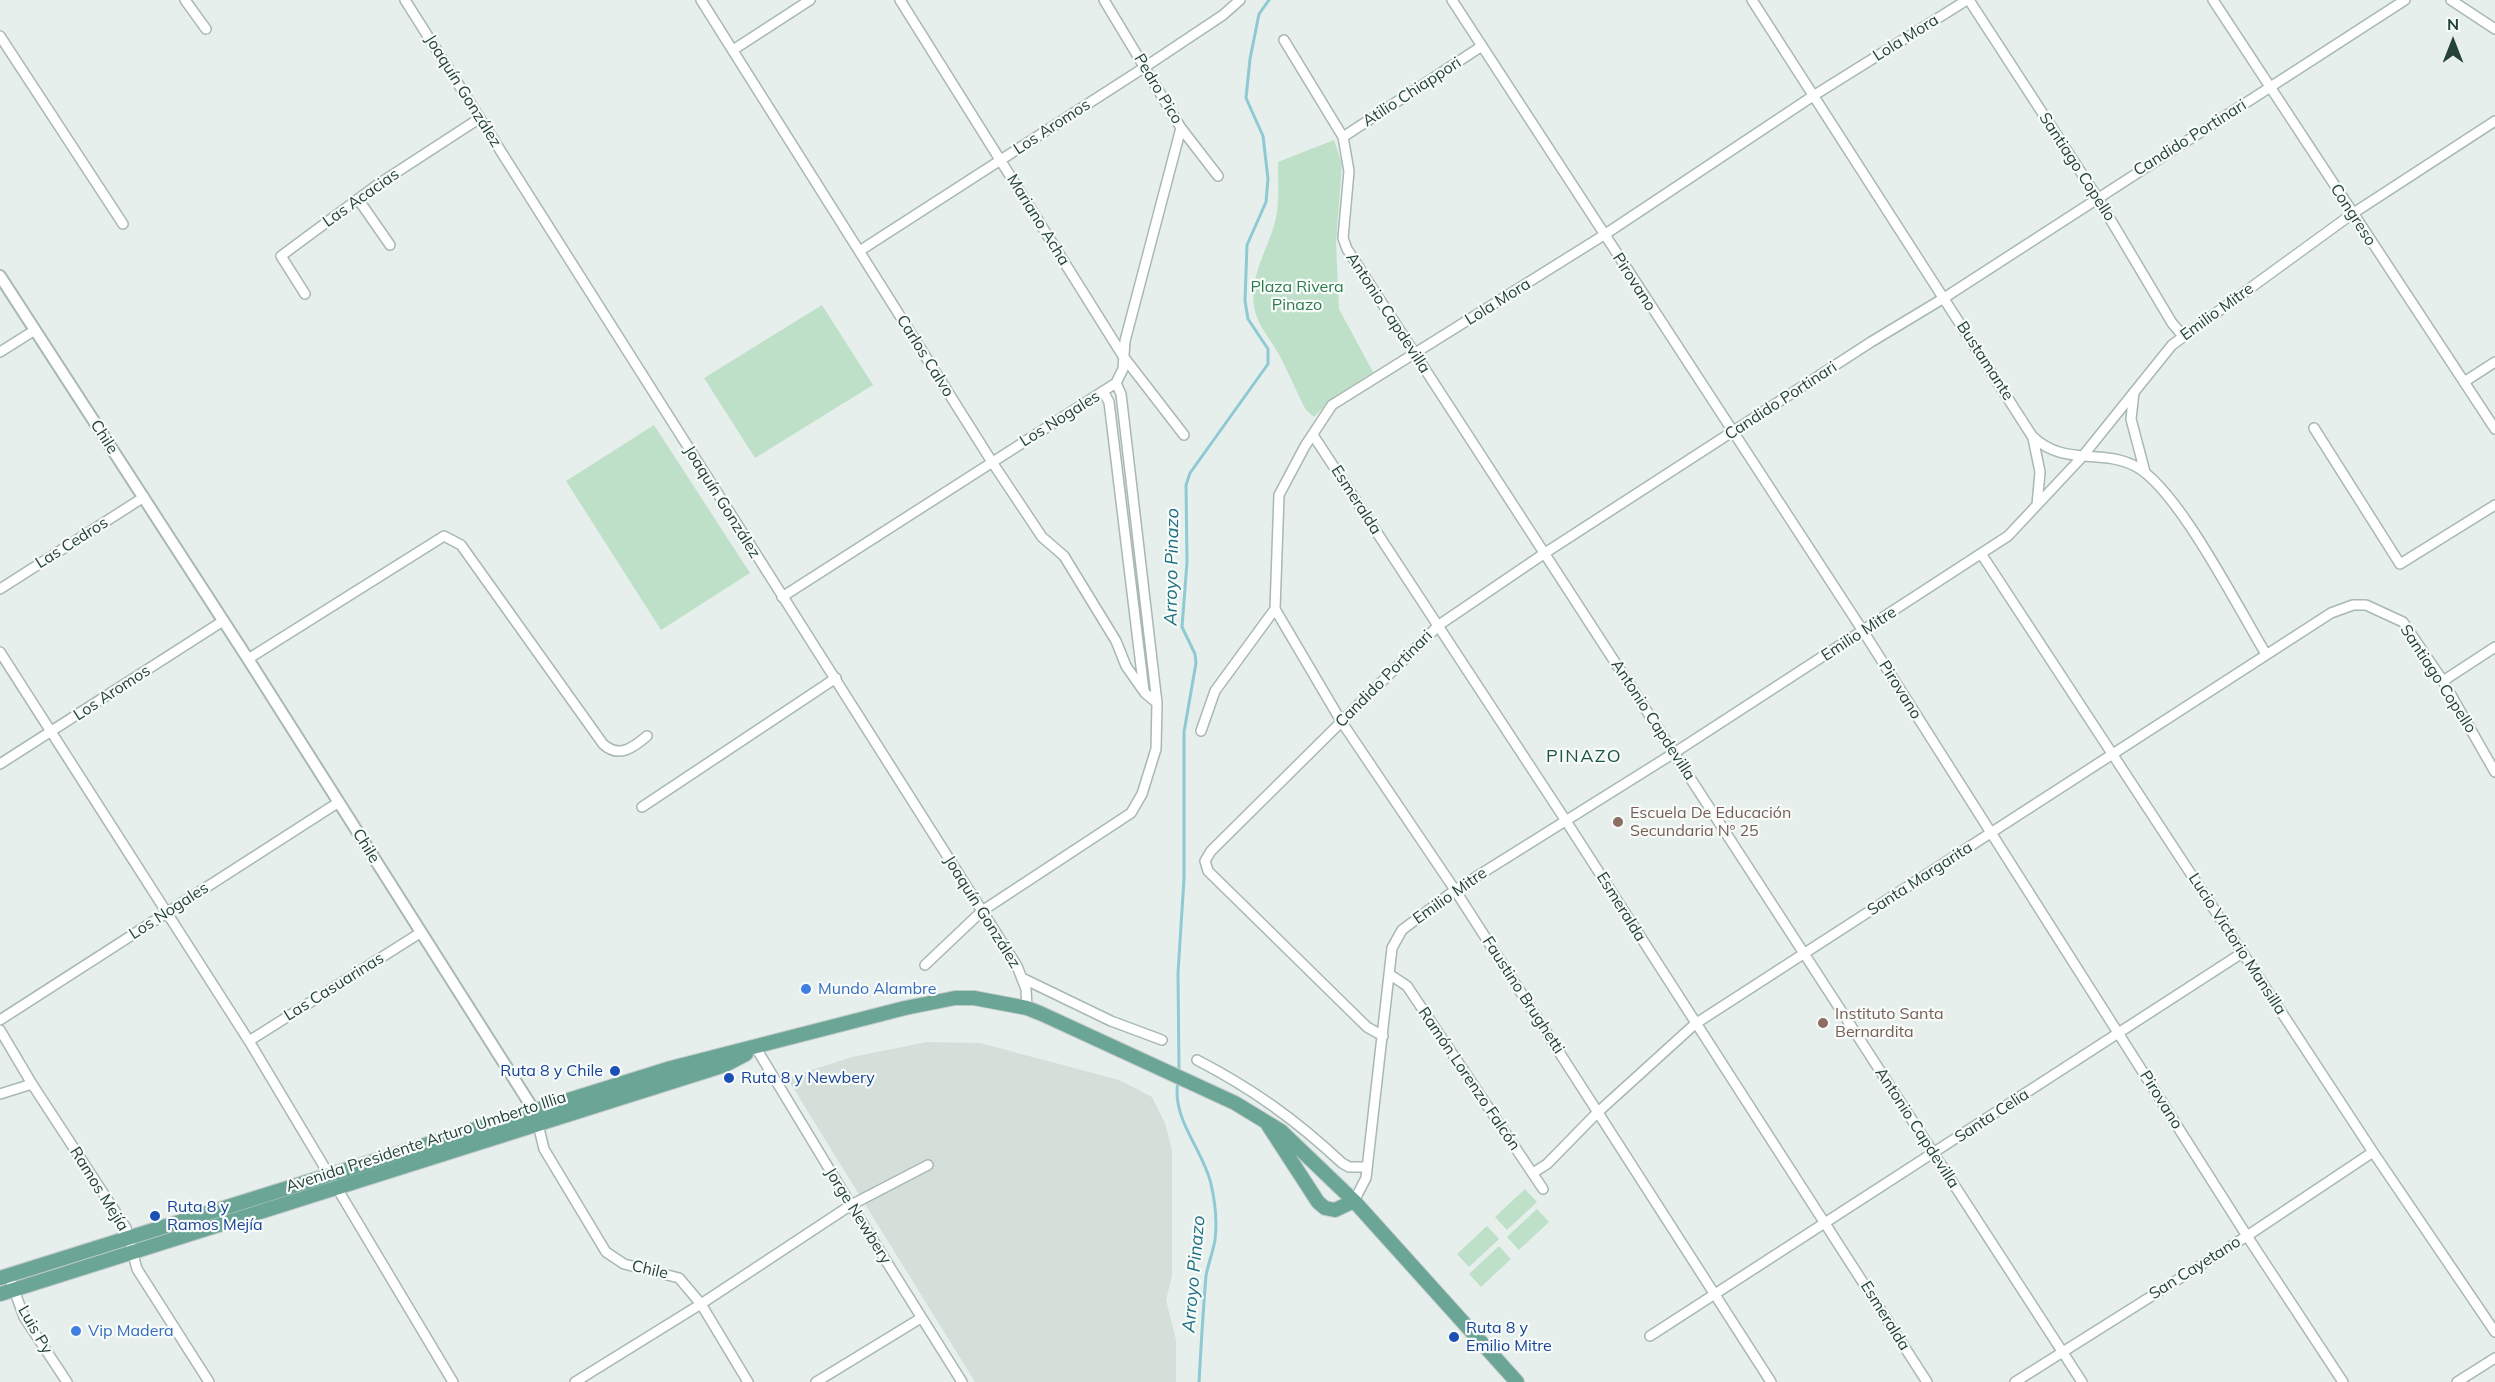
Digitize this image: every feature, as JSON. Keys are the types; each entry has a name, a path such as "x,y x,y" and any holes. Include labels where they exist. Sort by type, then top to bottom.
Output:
{"main road":[{"name":"Avenida Presidente Arturo Umberto Illia","path":"0,1294 133,1253 333,1182 536,1117 671,1068 756,1048 904,1008 955,998 987,999 1027,1008 1191,1082 1265,1119 1304,1150 1354,1201 1517,1382"},
{"path":"1265,1119 1318,1202 1325,1208 1335,1210 1354,1201"},
{"name":"Avenida Presidente Arturo Umberto Illia","path":"4,1277 129,1238 333,1182"}],"street":[{"path":"185,0 206,29"},
{"name":"Joaquín González","path":"405,0 982,911 1022,978 1027,994 1027,1008"},
{"name":"Carlos Calvo","path":"701,0 861,250 992,462 1042,537 1064,556 1116,641 1126,666 1145,693 1157,703"},
{"path":"733,50 810,0"},
{"name":"Mariano Acha","path":"900,0 1124,356 1184,435"},
{"name":"Pedro Pico","path":"1104,0 1181,128 1218,176"},
{"name":"Los Aromos","path":"861,250 1223,15 1240,0"},
{"name":"Pirovano","path":"1452,0 1863,631 2247,1236 2343,1382"},
{"name":"Bustamante","path":"1752,0 2032,436 2044,448 2082,457 2123,461 2145,472 2176,505 2266,654"},
{"name":"Lola Mora","path":"1275,609 1279,495 1332,405 1604,235 1813,96 1968,0"},
{"name":"Santiago Copello","path":"1968,0 2097,197 2172,322 2183,336"},
{"name":"Congreso","path":"2212,0 2495,429"},
{"name":"Candido Portinari","path":"1383,1036 1367,1027 1290,954 1208,871 1205,861 1210,851 1438,626 1545,553 1870,342 1944,298 2405,0"},
{"path":"2451,0 2495,29"},
{"path":"0,36 123,224"},
{"name":"Antonio Capdevilla","path":"1284,40 1343,137 1349,171 1343,238 1347,249 2082,1382"},
{"name":"Atilio Chiappori","path":"1343,137 1482,46"},
{"name":"Las Acacias","path":"305,294 281,256 358,199 480,118"},
{"name":"Emilio Mitre","path":"1354,1201 1363,1187 1367,1167 1392,948 1402,930 1455,890 1674,753 2008,536 2082,457 2172,345 2352,214 2495,121"},
{"name":"Los Nogales","path":"782,597 1116,383 1123,369 1124,356 1181,128"},
{"path":"358,199 390,245"},
{"name":"Chile","path":"0,276 248,658 420,933 528,1097 544,1149 606,1252 624,1264 680,1278 701,1304 748,1382"},
{"path":"0,352 34,330"},
{"path":"2464,382 2495,362"},
{"path":"925,965 982,911 1131,813 1142,794 1156,749 1157,703 1121,394 1116,383"},
{"path":"1103,391 1109,402 1145,693"},
{"path":"2134,392 2131,419 2145,472"},
{"path":"2314,428 2400,564 2495,505"},
{"name":"Esmeralda","path":"1313,435 1566,820 1927,1382"},
{"path":"2032,436 2040,472 2037,506"},
{"name":"Las Cedros","path":"0,589 144,497"},
{"path":"248,658 444,536 461,546 603,744 615,752 625,751 648,736"},
{"name":"Lucio Victorio Mansilla","path":"1982,555 2373,1152 2495,1332"},
{"name":"Santiago Copello","path":"2331,614 2353,605 2366,605 2386,612 2403,622 2443,681 2495,772"},
{"path":"1201,731 1215,691 1275,609"},
{"name":"Faustino Brughetti","path":"1275,609 1341,721 1455,890 1771,1382"},
{"name":"Santa Margarita","path":"1533,1173 1547,1164 1598,1112 1695,1024 2331,614"},
{"name":"Los Aromos","path":"0,764 223,621"},
{"path":"2443,681 2495,647"},
{"path":"0,652 249,1041 453,1382"},
{"path":"642,807 836,678"},
{"name":"Los Nogales","path":"0,1020 339,802"},
{"name":"Las Casuarinas","path":"249,1041 420,933"},
{"name":"Santa Celia","path":"1650,1336 2242,953"},
{"name":"Ramón Lorenzo Falcón","path":"1389,974 1407,986 1543,1189"},
{"path":"1022,978 1111,1021 1162,1040"},
{"name":"Ramos Mejía","path":"0,1030 32,1084 126,1228 137,1269 209,1382"},
{"name":"Jorge Newbery","path":"756,1048 851,1206 962,1382"},
{"path":"1197,1060 1242,1084 1298,1122 1342,1163 1349,1167 1367,1167"},
{"path":"0,1094 32,1084"},
{"name":"San Cayetano","path":"2015,1382 2247,1236 2373,1152"},
{"path":"574,1382 701,1304 851,1206 928,1165"},
{"name":"Luis Py","path":"4,1277 14,1289 24,1317 67,1382"},
{"path":"816,1382 921,1318"},
{"path":"2457,1382 2495,1358"}],"shaded area":[{"path":"927,1042 980,1043 1119,1080 1152,1097 1165,1123 1172,1150 1172,1276 1166,1300 1176,1340 1176,1382 975,1382 787,1078 852,1057"}],"green space":[{"name":"Plaza Rivera Pinazo","path":"1334,140 1342,164 1336,243 1339,309 1373,372 1331,399 1314,417 1306,410 1279,355 1258,321 1253,300 1258,268 1276,218 1278,162"},
{"path":"822,305 873,385 755,458 704,378"},
{"path":"654,425 750,573 661,630 566,481"},
{"path":"1525,1189 1537,1202 1507,1230 1495,1217"},
{"path":"1537,1209 1549,1222 1519,1250 1507,1237"},
{"path":"1487,1226 1499,1239 1469,1267 1457,1254"},
{"path":"1499,1246 1511,1259 1481,1287 1469,1274"}],"waterway":[{"name":"Arroyo Pinazo","path":"1179,1072 1178,973 1184,879 1184,732 1196,663 1195,654 1182,627 1187,562 1186,485 1190,473 1268,364 1268,349 1248,319 1245,301 1247,245 1266,202 1268,179 1263,136 1246,98 1250,59 1259,14 1269,0"},
{"name":"Arroyo Pinazo","path":"1178,1081 1179,1108 1207,1171 1216,1226 1206,1276 1199,1382"}],"place":[{"name":"Escuela De Educación Secundaria Nº 25","path":"1618,822"},
{"name":"Mundo Alambre","path":"806,989"},
{"name":"Instituto Santa Bernardita","path":"1823,1023"},
{"name":"Ruta 8 y Chile","path":"615,1071"},
{"name":"Ruta 8 y Newbery","path":"729,1078"},
{"name":"Ruta 8 y Ramos Mejía","path":"155,1216"},
{"name":"Vip Madera","path":"76,1331"},
{"name":"Ruta 8 y Emilio Mitre","path":"1454,1337"}],"district":[{"name":"PINAZO","path":"1584,757"}]}
